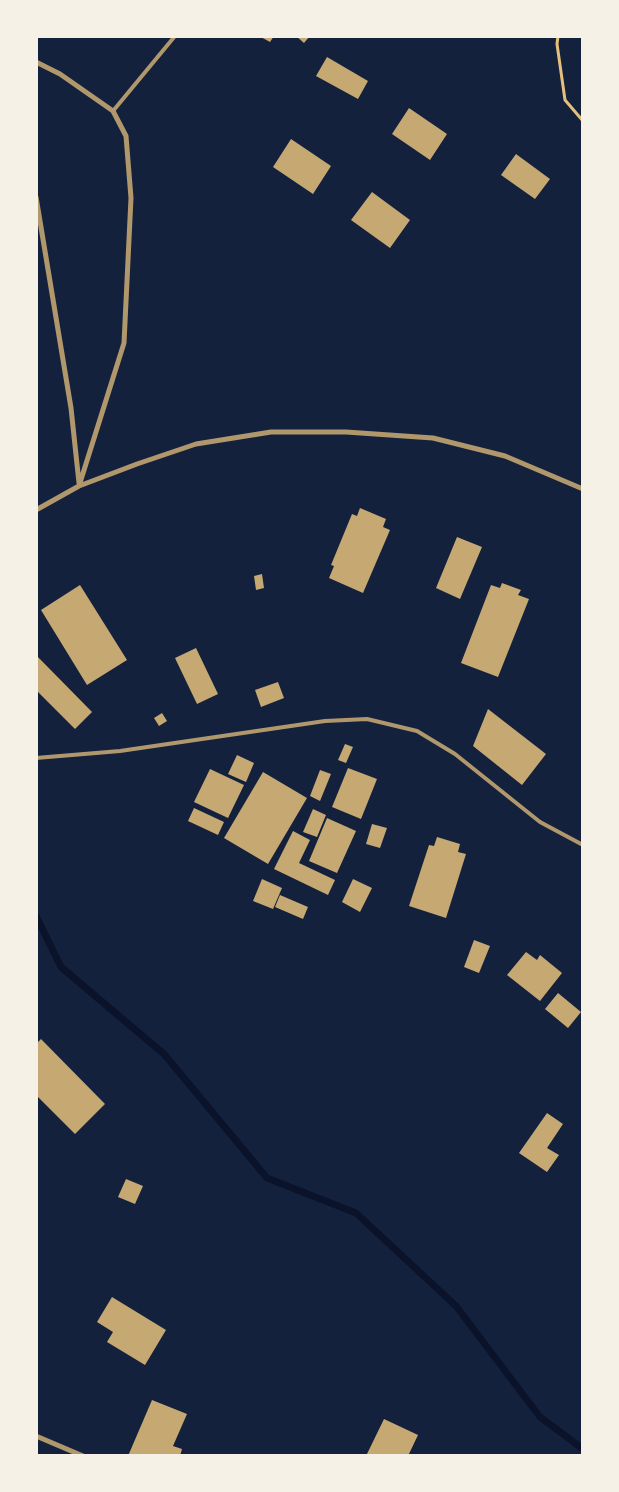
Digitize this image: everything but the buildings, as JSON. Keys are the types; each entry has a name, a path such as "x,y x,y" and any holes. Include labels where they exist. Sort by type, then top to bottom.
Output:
{"street":[{"path":"36,62 60,74 113,111 126,136 131,198 124,343 79,486"},
{"path":"36,197 71,408 79,486"},
{"path":"36,510 79,486 196,444 271,432 346,432 433,438 505,456 583,489"},
{"path":"36,1436 83,1456"}],"lane":[{"path":"113,111 175,36"},
{"path":"36,758 120,751 325,721 367,719 417,731 455,754 540,822 583,845"}],"path":[{"path":"558,36 557,44 565,100 583,121"}],"waterway":[{"path":"36,916 61,967 164,1054 267,1178 356,1213 456,1306 540,1417 583,1449"}]}
